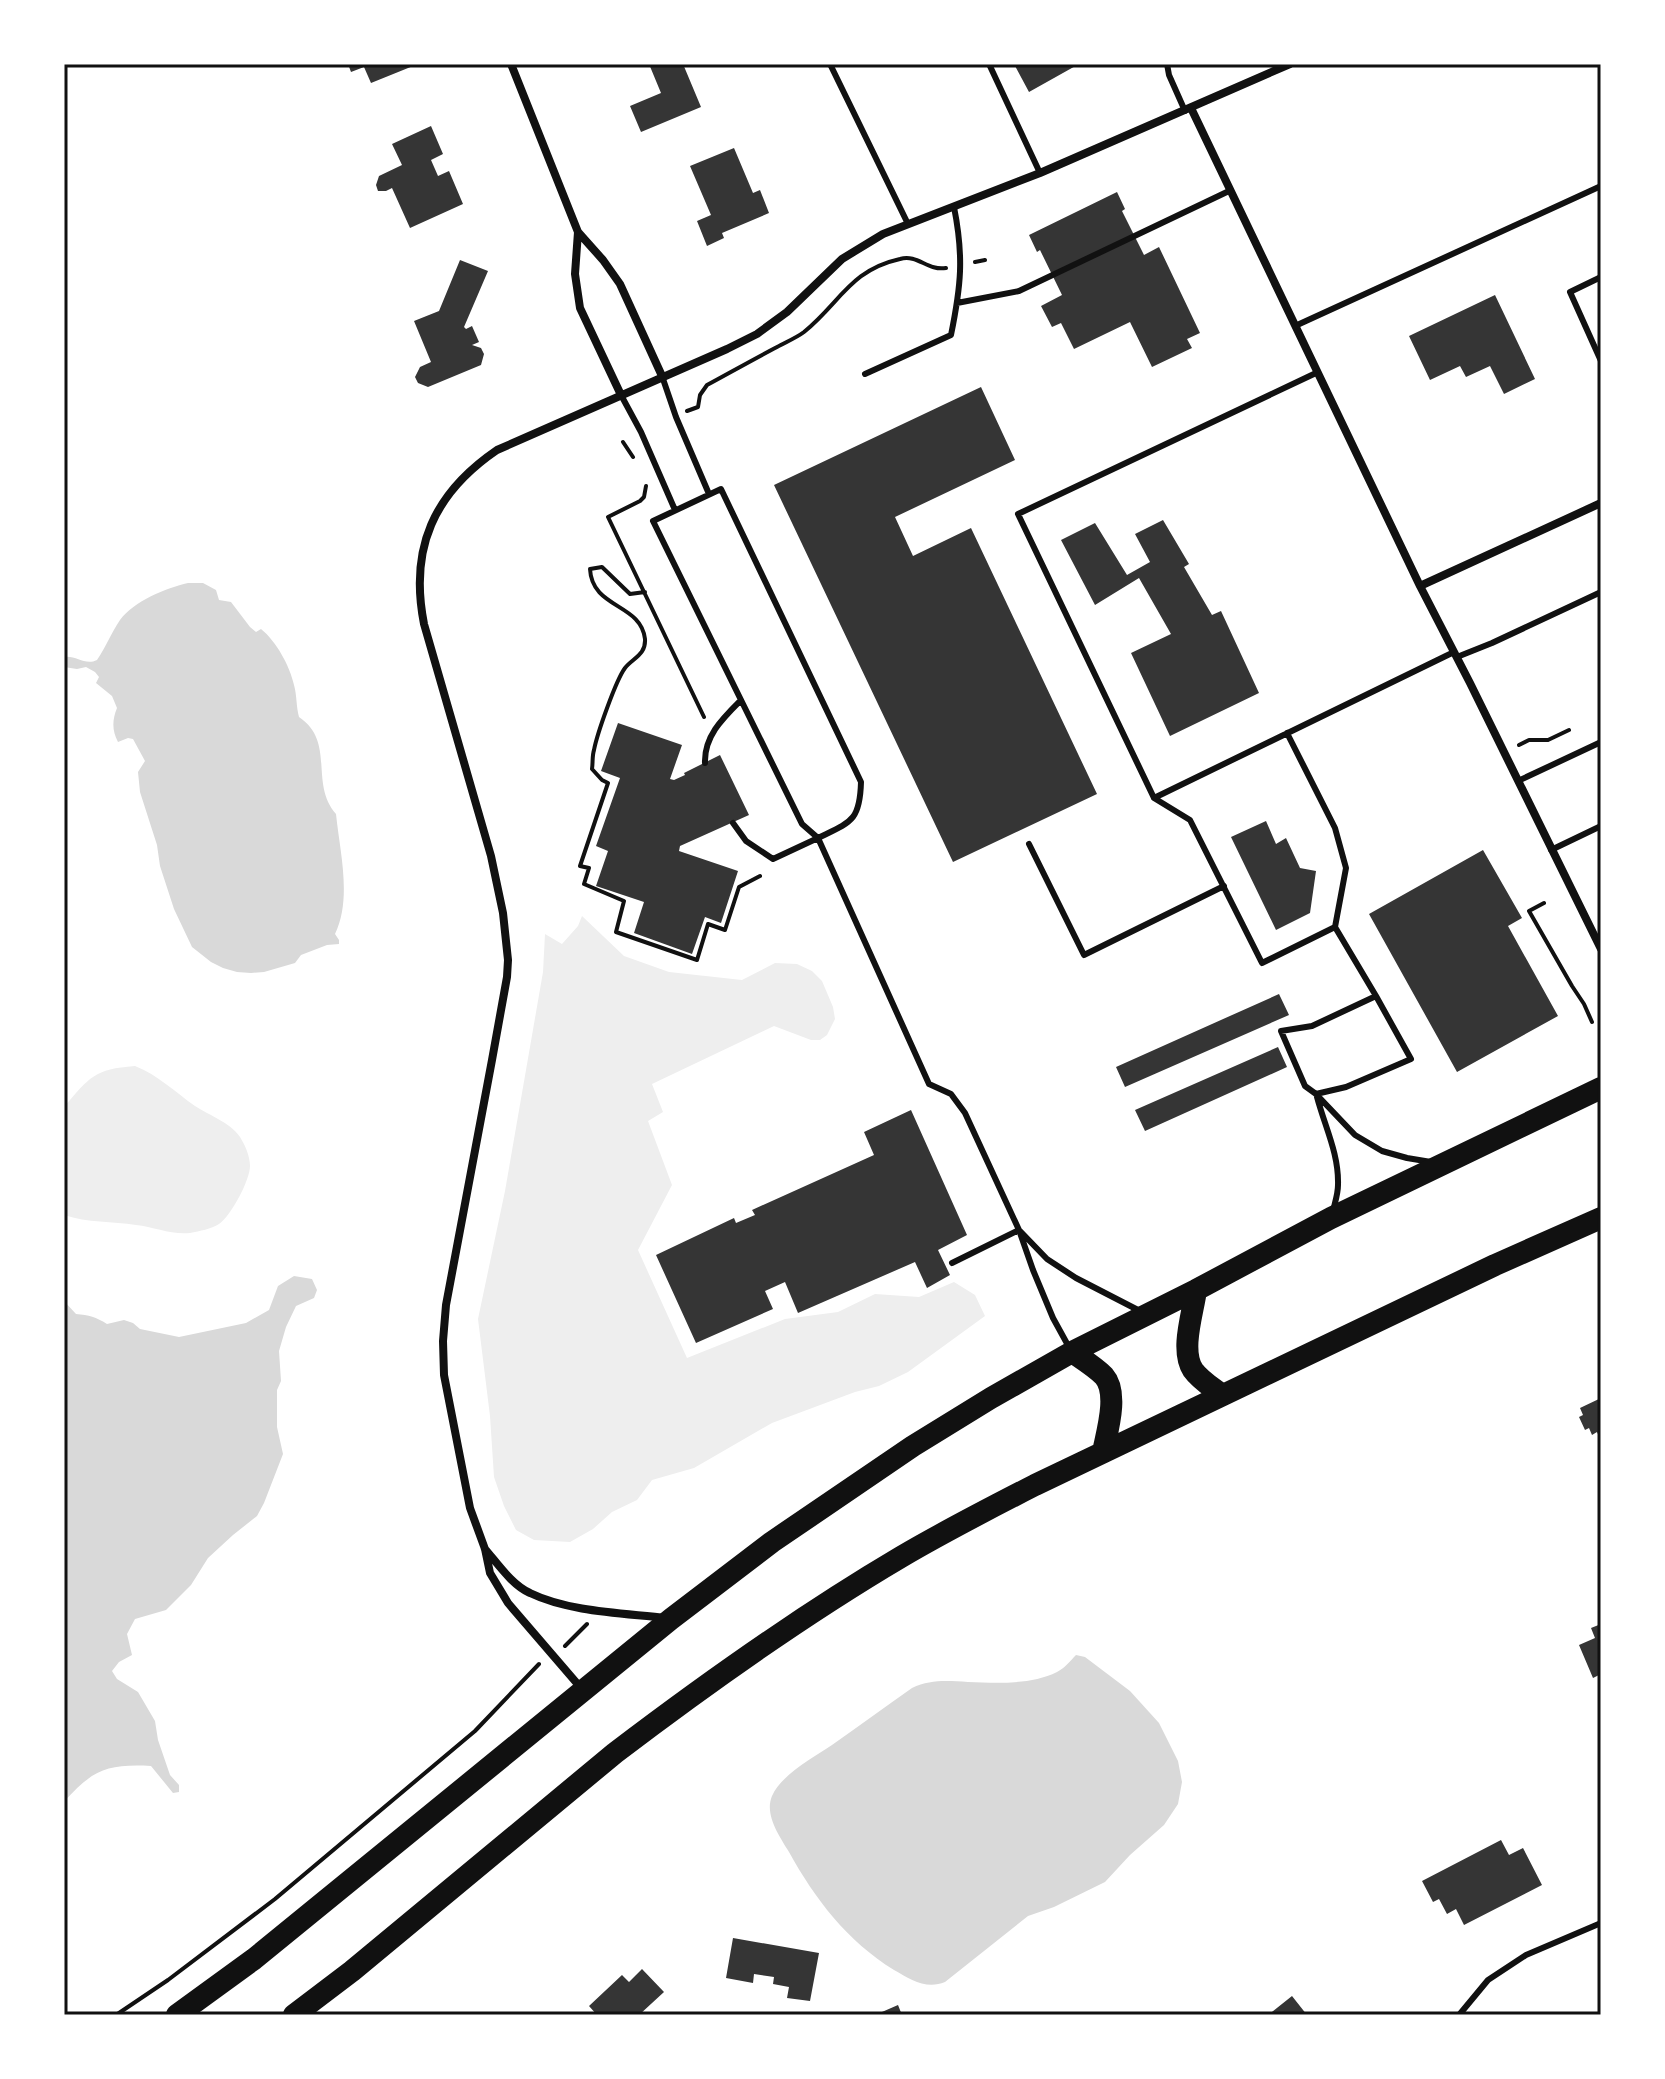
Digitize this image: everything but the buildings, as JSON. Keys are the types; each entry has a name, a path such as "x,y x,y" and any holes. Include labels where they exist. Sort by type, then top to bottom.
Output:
{"highway":[{"path":"177,2015 254,1959 671,1619 772,1542 913,1446 1072,1352 1331,1218 1601,1088"},
{"path":"294,2015 352,1971 615,1753 750,1654 902,1557 968,1519 1103,1452 1495,1265 1601,1218"},
{"path":"1196,1290 1186,1347 1188,1361 1195,1373 1222,1395"},
{"path":"1072,1352 1104,1376 1109,1386 1112,1397 1103,1452"}],"street":[{"path":"511,64 578,232 620,284 662,376"},
{"path":"584,1692 508,1603 490,1573 470,1508 444,1375 443,1341 451,1275 505,990 507,948 491,856 419,598 419,568 434,518 460,479 497,450 757,334 787,312 842,259 866,243 1040,173 1290,64"},
{"path":"1188,110 1601,949"},
{"path":"578,232 575,274 580,308 621,395"},
{"path":"1420,586 1601,503"},
{"path":"485,1549 507,1575 528,1592 556,1603 671,1619"}],"lane":[{"path":"830,64 908,224"},
{"path":"989,64 1040,173"},
{"path":"1167,64 1169,75 1188,110"},
{"path":"1295,326 1601,186"},
{"path":"957,303 1019,291 1229,191"},
{"path":"865,374 951,335 960,286 960,238 954,207"},
{"path":"1601,277 1570,292 1601,361"},
{"path":"1316,373 1018,514 1154,798 1190,820 1262,963 1335,927"},
{"path":"662,376 709,494"},
{"path":"621,395 675,510"},
{"path":"733,823 746,841 773,859 818,838 849,823 861,805 861,782 721,489 653,521 802,824 818,838 929,1084 951,1094 965,1113 1019,1230 1053,1318 1072,1352"},
{"path":"1154,798 1455,655 1492,643 1601,592"},
{"path":"705,763 705,753 713,731 741,700"},
{"path":"1287,733 1335,828 1346,868 1335,927 1411,1059 1346,1087 1316,1094"},
{"path":"1518,781 1601,742"},
{"path":"1551,850 1601,826"},
{"path":"1029,844 1084,955 1224,886"},
{"path":"1376,996 1312,1026 1281,1031 1305,1086 1355,1135 1382,1151 1443,1163"},
{"path":"1316,1094 1335,1150 1338,1187 1331,1218"},
{"path":"952,1263 1019,1230"},
{"path":"1019,1230 1047,1259 1076,1278 1146,1314"},
{"path":"1459,2015 1488,1980 1526,1955 1601,1923"}],"path":[{"path":"689,410 698,407 700,395 707,385 802,333 847,286 863,274 906,258 936,269"},
{"path":"623,442 637,462"},
{"path":"645,480 646,492 640,501 608,517 705,717 698,725"},
{"path":"645,592 630,594 602,567 590,569 591,580 604,599 634,617 643,629 645,644 640,655 625,667 616,684 593,751 592,769 608,783 580,866 589,868 584,884 624,901 616,932 697,960 708,924 725,930 739,887 760,876"},
{"path":"1518,746 1529,740 1548,740 1569,730"},
{"path":"1544,903 1529,911 1592,1022"},
{"path":"565,1646 589,1623"},
{"path":"116,2015 275,1899 475,1731 539,1664"}],"shaded area":[{"path":"188,583 203,583 216,590 219,600 231,602 250,627 256,632 261,629 277,647 292,678 299,717 317,738 324,789 336,814 344,890 335,934 339,944 327,945 301,955 295,963 264,972 237,972 223,968 192,947 174,909 140,792 138,772 145,761 133,739 118,742 113,725 117,708 112,696 96,683 99,677 95,672 86,667 64,667 64,657 88,662 97,660 117,625 133,607 151,596"},
{"path":"582,916 624,956 669,972 742,980 775,963 797,964 812,971 822,981 833,1007 835,1019 827,1035 820,1040 811,1040 774,1026 652,1084 663,1112 648,1121 672,1185 638,1250 687,1358 785,1319 838,1312 875,1294 919,1297 954,1282 975,1295 985,1316 908,1372 879,1386 772,1423 694,1468 652,1480 637,1500 612,1512 593,1529 570,1542 534,1540 516,1530 504,1506 494,1477 478,1319 505,1191 543,972 545,934 562,944 578,926"},
{"path":"135,1066 225,1123 244,1144 250,1162 247,1180 229,1214 216,1226 190,1233 176,1233 64,1215 64,1107 94,1076 110,1069"},
{"path":"294,1276 312,1279 317,1290 314,1298 296,1306 279,1351 281,1381 277,1390 277,1427 283,1454 264,1503 257,1516 208,1558 191,1585 166,1610 135,1619 127,1634 132,1655 119,1662 112,1671 117,1679 138,1692 155,1721 158,1740 170,1775 179,1785 179,1792 173,1793 151,1766 123,1766 93,1776 64,1802 64,1301 76,1314 107,1324 124,1320 140,1329 179,1337 246,1323 269,1310 278,1286"},
{"path":"1076,1655 1085,1657 1130,1691 1159,1723 1178,1761 1182,1782 1178,1804 1164,1825 1105,1882 1028,1916 945,1982 931,1985 906,1977 861,1946 821,1902 774,1826 770,1803 776,1788 799,1767 912,1688 940,1681 1002,1683 1036,1679 1060,1670"}]}
